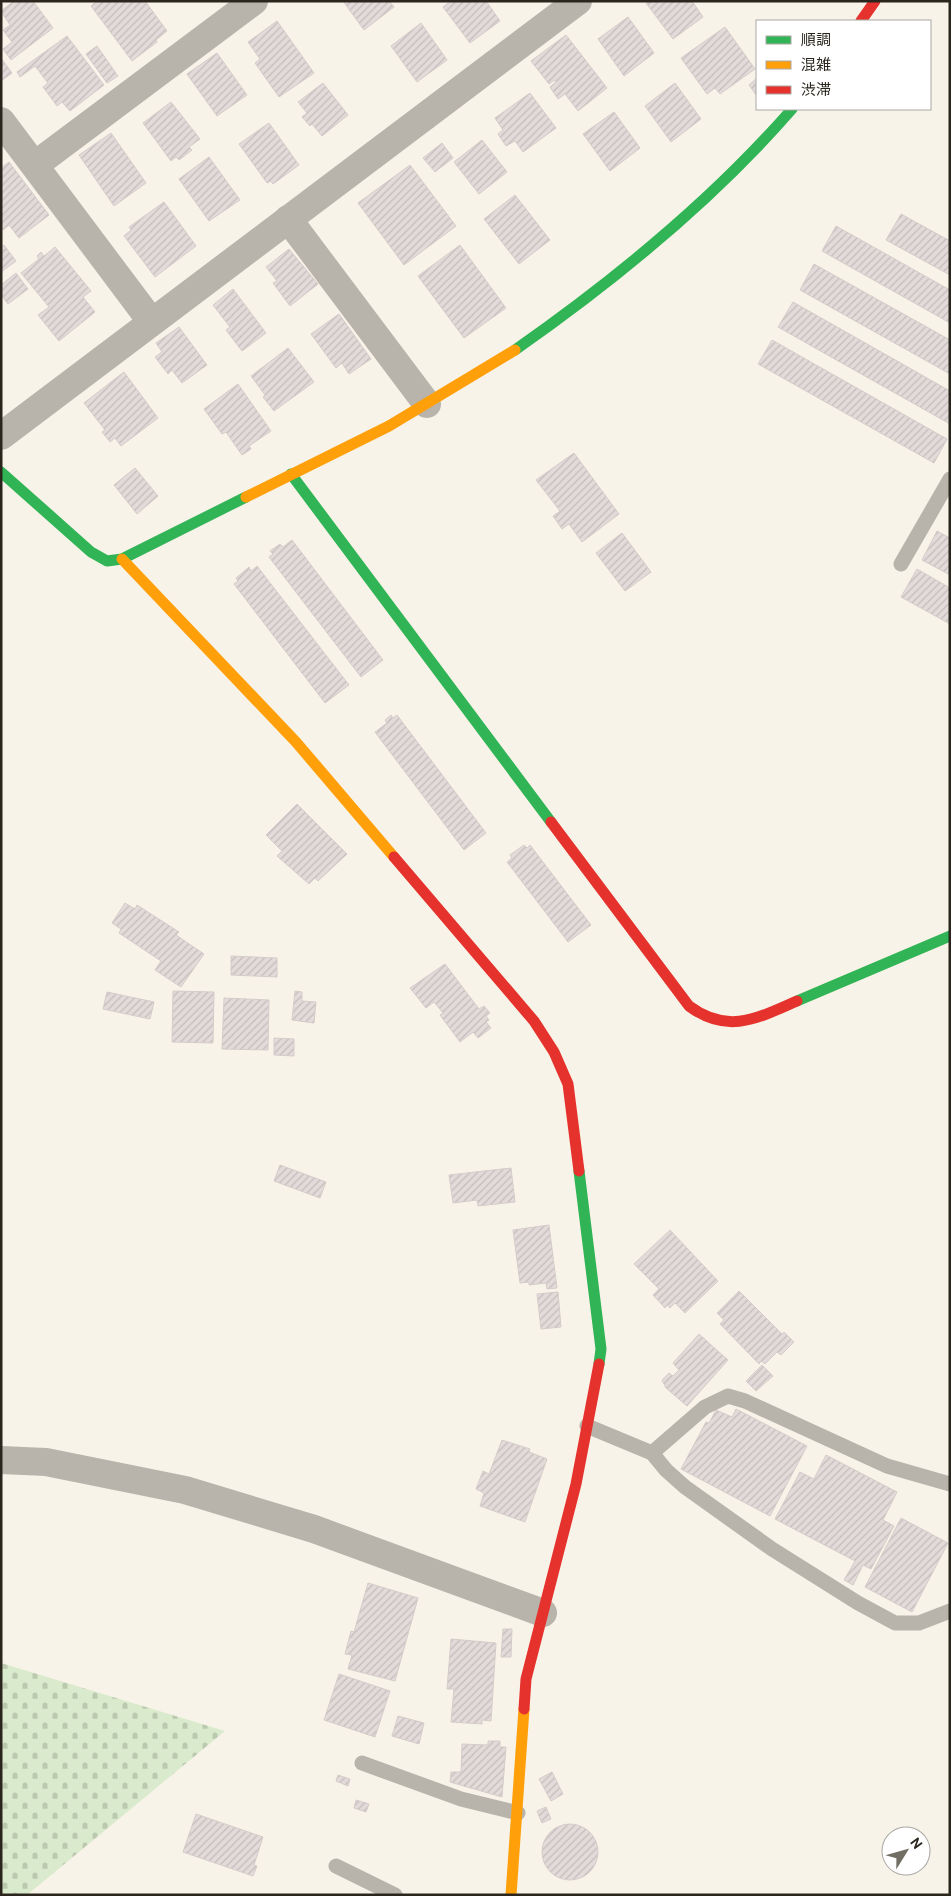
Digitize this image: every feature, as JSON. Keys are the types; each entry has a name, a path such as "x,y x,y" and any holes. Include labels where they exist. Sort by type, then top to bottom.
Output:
{"street":[{"path":"35,165 254,1"},
{"path":"1,436 151,321 578,1"},
{"path":"862,20 875,1"},
{"path":"1,472 91,552 107,561 122,559 389,426 526,342 600,290 672,228 725,178 791,110"},
{"path":"1,121 151,321"},
{"path":"288,219 427,404"},
{"path":"291,474 689,1006 703,1018 715,1022 742,1022 766,1014 950,936"},
{"path":"122,559 296,742 534,1021 554,1052 568,1084 601,1349 576,1484 526,1678 511,1895"},
{"path":"1,1460 46,1462 186,1490 314,1529 543,1613"}],"lane":[{"path":"901,564 950,479"},
{"path":"652,1453 705,1407 728,1396 745,1401 887,1466 950,1484"},
{"path":"587,1426 652,1453 666,1470 685,1487 772,1549 858,1603 895,1623 919,1623 950,1611"},
{"path":"362,1763 461,1799 518,1813"},
{"path":"336,1866 395,1895"}],"green space":[{"path":"1,1663 225,1731 27,1895 1,1895"}],"building":[{"path":"14,1 33,1 53,28 11,60 3,49 12,42 3,30 10,25 1,11"},
{"path":"97,1 145,1 167,31 156,40 157,42 132,61 91,6"},
{"path":"343,1 389,1 394,7 364,30"},
{"path":"451,1 486,1 500,21 470,43 443,7"},
{"path":"649,1 692,1 703,17 673,39 646,3"},
{"path":"628,17 654,53 624,76 598,39"},
{"path":"277,21 314,73 279,97 255,63 260,59 248,42"},
{"path":"421,23 447,60 417,82 391,46"},
{"path":"725,27 755,69 720,94 715,88 707,94 681,58"},
{"path":"566,35 607,88 578,111 565,94 558,99 550,87 556,82 555,80 549,84 531,61"},
{"path":"67,36 104,85 70,111 62,102 57,106 43,87 48,83 35,66 20,77 17,72"},
{"path":"97,46 118,76 107,83 86,54"},
{"path":"217,53 247,95 217,116 187,74"},
{"path":"1,58 12,73 1,81"},
{"path":"756,79 756,95 749,85"},
{"path":"323,83 348,115 322,136 312,124 310,126 302,117 307,113 298,102"},
{"path":"675,83 701,119 671,142 645,106"},
{"path":"530,93 556,128 523,152 515,141 506,146 498,134 503,130 495,118"},
{"path":"171,102 200,139 189,147 192,150 179,160 176,157 171,161 143,123"},
{"path":"614,112 640,148 610,171 583,134"},
{"path":"269,123 299,165 273,184 271,181 267,183 239,144"},
{"path":"111,133 146,183 114,206 79,155"},
{"path":"482,140 507,172 479,194 454,162"},
{"path":"442,143 453,158 435,172 423,158"},
{"path":"209,157 240,200 209,221 179,179"},
{"path":"9,162 49,215 19,238 9,225 3,230 1,228 1,168"},
{"path":"410,165 456,226 404,265 358,203"},
{"path":"515,195 550,240 519,264 484,219"},
{"path":"164,202 196,246 155,277 124,236 131,230 129,227"},
{"path":"901,214 950,241 950,275 886,240"},
{"path":"836,226 950,290 950,323 822,251"},
{"path":"4,245 16,261 1,272 1,247"},
{"path":"460,245 506,308 464,338 418,276"},
{"path":"55,247 91,291 83,297 95,312 59,341 38,315 49,307 21,273 39,259 37,256 41,252 44,256"},
{"path":"289,249 318,284 290,306 273,283 277,281 266,267"},
{"path":"814,264 950,340 950,374 800,290"},
{"path":"16,273 28,289 8,304 1,295 1,285"},
{"path":"233,289 266,333 242,351 226,330 230,327 213,305"},
{"path":"793,302 950,391 950,424 778,327"},
{"path":"339,314 371,359 349,374 342,363 336,368 311,334"},
{"path":"179,327 207,365 182,383 172,370 168,374 155,357 162,352 156,343"},
{"path":"772,340 947,439 934,463 758,364"},
{"path":"288,348 314,382 274,411 263,397 265,395 251,376"},
{"path":"124,372 158,418 121,446 115,438 110,442 102,432 105,430 84,403"},
{"path":"238,384 271,431 249,446 251,449 242,455 226,432 222,434 204,409"},
{"path":"574,453 619,514 582,542 569,524 562,529 553,516 560,511 536,480"},
{"path":"135,468 158,496 137,514 114,485"},
{"path":"937,531 950,538 950,575 922,560"},
{"path":"622,533 651,572 625,591 596,553"},
{"path":"292,540 383,660 361,677 269,557 273,554 270,551 280,544 283,547"},
{"path":"257,566 349,685 325,703 234,584 238,581 236,578 249,567 251,571"},
{"path":"917,569 950,588 950,624 901,597"},
{"path":"391,715 393,718 397,715 486,833 464,850 375,732 387,723 385,720"},
{"path":"297,804 347,854 318,881 315,878 309,884 277,856 282,851 266,835"},
{"path":"524,845 527,848 530,845 591,925 568,942 507,862 512,858 510,855"},
{"path":"125,903 135,909 137,905 179,932 176,935 204,954 181,987 155,970 161,961 119,933 121,929 112,923"},
{"path":"231,956 277,958 277,977 231,975"},
{"path":"445,964 479,1009 484,1006 490,1013 486,1016 489,1020 486,1022 491,1028 478,1038 473,1032 460,1042 440,1015 443,1013 434,1002 426,1008 410,988"},
{"path":"173,991 214,992 213,1043 172,1042"},
{"path":"295,991 302,992 302,1001 316,1002 314,1023 292,1020"},
{"path":"107,992 154,1002 150,1019 103,1009"},
{"path":"224,998 269,1000 268,1050 222,1049"},
{"path":"274,1038 294,1039 294,1056 274,1055"},
{"path":"280,1165 326,1182 320,1198 274,1181"},
{"path":"511,1168 515,1202 478,1206 477,1200 453,1203 449,1175"},
{"path":"549,1225 557,1288 547,1289 546,1283 529,1285 529,1282 520,1283 513,1230"},
{"path":"670,1230 718,1281 685,1313 675,1303 670,1308 667,1305 665,1308 653,1295 659,1289 634,1264"},
{"path":"739,1291 782,1334 784,1332 794,1342 781,1355 777,1352 765,1364 761,1361 759,1364 720,1324 724,1320 717,1313"},
{"path":"558,1292 561,1327 541,1329 537,1294"},
{"path":"699,1334 728,1360 687,1406 666,1388 662,1380 669,1373 673,1376 679,1370 673,1363"},
{"path":"762,1365 773,1376 756,1391 746,1381"},
{"path":"736,1409 807,1446 770,1516 681,1469 706,1422 709,1423 716,1410 732,1417"},
{"path":"502,1440 530,1449 529,1452 547,1459 525,1522 480,1506 484,1493 476,1489 483,1471 489,1474"},
{"path":"826,1455 897,1492 883,1520 894,1526 871,1569 863,1565 853,1585 844,1580 855,1561 775,1519 800,1472 814,1479"},
{"path":"901,1518 948,1543 912,1612 865,1587"},
{"path":"368,1583 418,1598 395,1681 348,1669 352,1655 345,1654 351,1631 354,1632"},
{"path":"503,1629 512,1629 511,1657 501,1657"},
{"path":"451,1639 496,1643 491,1721 482,1720 482,1724 451,1722 454,1689 447,1689"},
{"path":"339,1674 390,1691 375,1737 324,1720"},
{"path":"398,1716 424,1723 419,1744 392,1736"},
{"path":"488,1741 500,1741 500,1747 506,1747 502,1797 450,1782 451,1772 461,1772 462,1744 488,1745"},
{"path":"552,1772 563,1794 551,1801 539,1779"},
{"path":"338,1775 350,1779 348,1786 336,1781"},
{"path":"356,1800 369,1804 366,1812 354,1808"},
{"path":"546,1807 551,1819 542,1823 537,1811"},
{"path":"196,1814 263,1837 254,1865 257,1866 253,1876 183,1852"},
{"path":"570,1824 581,1826 590,1832 596,1841 598,1852 596,1863 590,1872 581,1878 570,1880 559,1878 550,1872 544,1863 542,1852 544,1841 550,1832 559,1826"}],"traffic: fast":[{"path":"515,350 589,296 661,238 729,176 791,110"},
{"path":"1,472 91,552 107,561 122,559 246,497"},
{"path":"291,474 551,822"},
{"path":"797,1001 950,936"},
{"path":"579,1171 601,1349 599,1364"}],"traffic: slow":[{"path":"246,497 389,426 515,350"},
{"path":"122,559 296,742 394,857"},
{"path":"511,1895 524,1709"}],"traffic: jam":[{"path":"862,20 875,1"},
{"path":"551,822 689,1006 703,1015 730,1022 756,1018 797,1001"},
{"path":"394,857 534,1021 554,1052 568,1084 579,1171"},
{"path":"524,1709 526,1679 576,1484 599,1364"}]}
